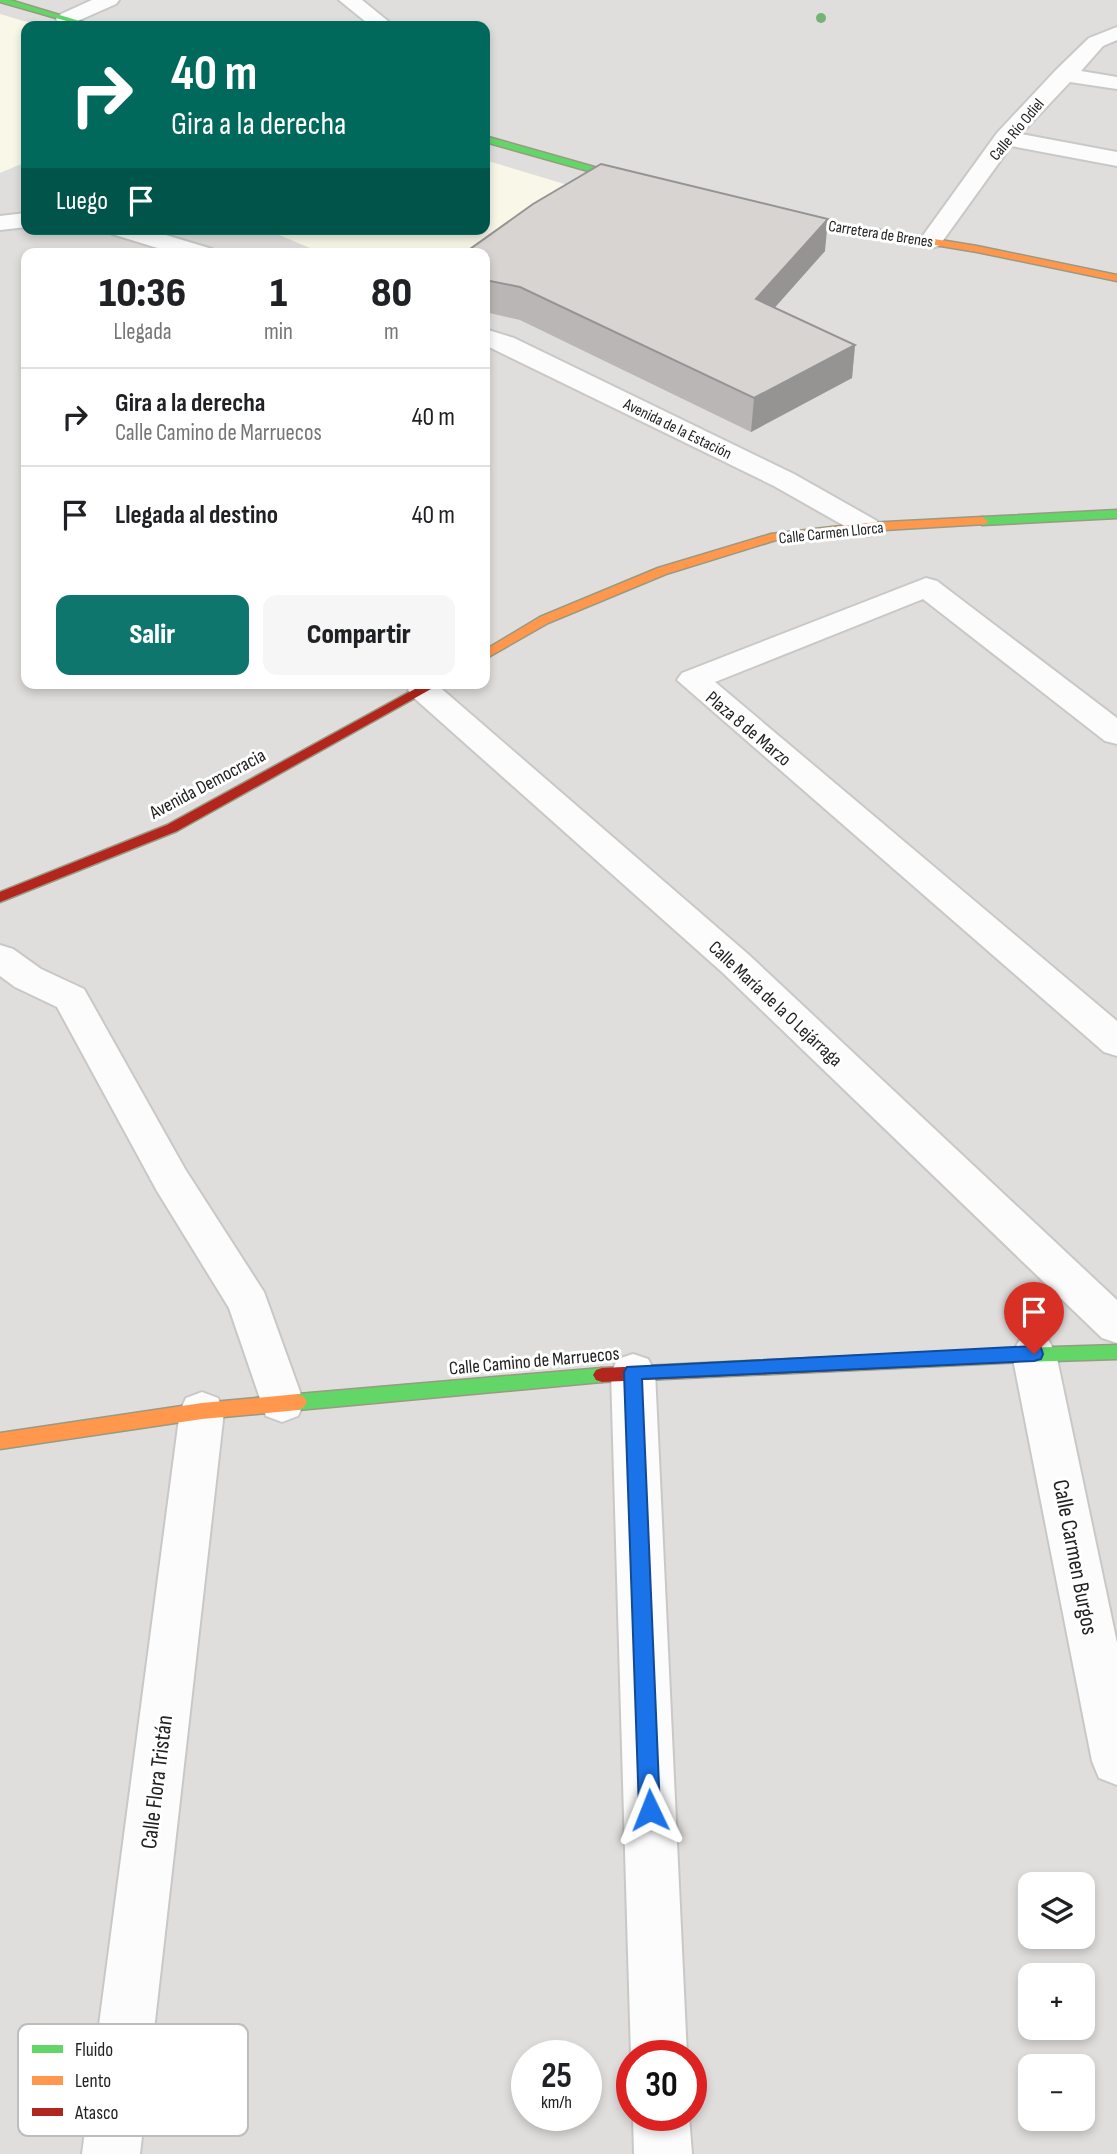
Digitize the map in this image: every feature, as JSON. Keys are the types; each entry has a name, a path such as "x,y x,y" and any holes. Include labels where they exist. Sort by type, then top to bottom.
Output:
{"street":[{"path":"1,0 73,21"},
{"path":"66,19 109,0"},
{"path":"349,0 377,21"},
{"name":"Calle Río Odiel","path":"931,241 1005,138 1096,42 1117,33"},
{"path":"1063,74 1117,83"},
{"path":"1005,138 1117,159"},
{"path":"490,140 660,188"},
{"name":"Carretera de Brenes","path":"765,214 931,241 1117,278"},
{"path":"0,223 21,221"},
{"path":"140,235 183,248"},
{"name":"Avenida de la Estación","path":"490,338 505,343 784,480 867,527"},
{"name":"Calle Carmen Llorca","path":"490,652 544,620 662,571 775,537 867,527 1117,514"},
{"name":"Plaza 8 de Marzo","path":"1117,734 926,587 693,680 1117,1042"},
{"name":"Avenida Democracia","path":"0,897 172,828 425,689"},
{"name":"Calle María de la O Lejárraga","path":"431,689 736,964 1117,1326"},
{"path":"0,958 28,978 71,998 171,1180 249,1304 282,1403"},
{"name":"Calle Camino de Marruecos","path":"0,1441 202,1411 633,1372 1117,1352"},
{"name":"Calle Carmen Burgos","path":"1034,1354 1117,1761"},
{"path":"633,1372 658,2040"},
{"name":"Calle Flora Tristán","path":"127,2024 202,1411"},
{"path":"662,2131 663,2154"},
{"name":"Calle Flora Tristán","path":"111,2154 113,2136"}],"shaded area":[{"path":"0,0 1117,0 1117,2154 0,2154"},
{"path":"0,14 24,21 21,21 21,164 0,173"},
{"path":"490,162 601,195 490,250 310,248 279,235 490,235"}],"building":[{"path":"601,164 828,219 756,299 855,345 754,398 520,287 490,281 490,248 471,248 533,204"}],"traffic: fast":[{"path":"1,0 74,21"},
{"path":"490,140 641,183"},
{"path":"982,521 1117,514"},
{"path":"1022,1355 1117,1352"},
{"path":"298,1402 602,1375"}],"traffic: slow":[{"path":"775,216 977,249 1117,278"},
{"path":"490,652 544,620 662,571 775,537 867,527 982,521"},
{"path":"0,1441 202,1411 298,1402"}],"traffic: jam":[{"path":"0,897 172,828 425,689"},
{"path":"602,1375 1022,1355"}],"route":[{"path":"650,1810 633,1372 1034,1354"}]}
